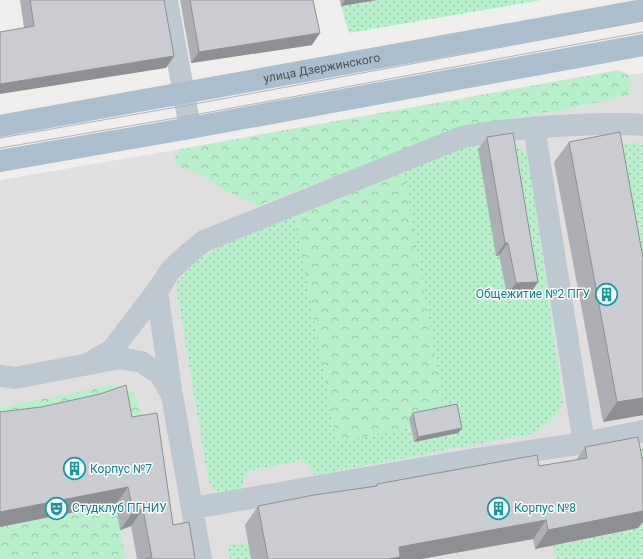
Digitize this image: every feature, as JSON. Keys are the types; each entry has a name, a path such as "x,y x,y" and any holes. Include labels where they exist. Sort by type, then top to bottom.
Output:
{"main road":[{"name":"улица Дзержинского","path":"0,126 643,10"},
{"path":"0,160 190,128 643,45"}],"lane":[{"path":"167,0 190,128"},
{"path":"87,364 112,350 157,291 170,271 189,252 204,241 462,137 497,130 534,127 624,123 643,125"},
{"path":"534,127 584,442"},
{"path":"157,291 172,395 201,559"},
{"path":"5,381 120,358 141,362 160,374 172,395"},
{"path":"193,508 643,431"}],"shaded area":[{"path":"619,70 629,75 643,73 643,559 0,559 0,180"}],"green space":[{"path":"377,0 542,0 349,33 341,6"},
{"path":"619,70 629,75 629,95 576,107 477,125 411,146 257,206 227,191 197,173 180,168 173,159 181,149"},
{"path":"500,140 516,143 529,157 563,405 552,419 534,433 315,475 303,460 247,471 240,490 229,493 215,491 208,479 176,285 190,265 222,245 442,154 479,143"},
{"path":"636,142 643,145 643,264 605,147"},
{"path":"403,169 445,411 409,418 411,428 337,442 294,215"},
{"path":"109,385 123,386 131,391 135,396 144,431 0,428 0,408"},
{"path":"643,448 643,559 556,559 553,546 638,528 548,465"},
{"path":"116,504 125,559 0,559 0,527"},
{"path":"248,543 251,559 230,559 227,546"}],"building":[{"path":"30,0 164,0 174,56 0,84 0,32 34,26"},
{"path":"190,0 313,0 320,33 199,52"},
{"name":"Общежитие №2 ПГУ","path":"620,132 643,258 643,398 617,402 569,142"},
{"path":"513,133 538,282 516,283 508,243 505,243 487,137"},
{"name":"Корпус №7","path":"126,385 132,417 157,413 173,525 189,522 195,559 145,559 152,558 143,509 133,512 128,487 0,512 0,412 41,407 100,394"},
{"path":"457,404 462,428 418,437 413,413"},
{"name":"Корпус №8","path":"638,437 643,463 643,511 548,530 546,520 399,547 400,557 389,559 268,559 258,506 314,495 377,486 377,484 537,455 539,466 587,458 585,447"}],"tram line":[{"path":"0,138 200,103 643,21"},
{"path":"0,148 205,113 643,32"}],"place":[{"name":"Общежитие №2 ПГУ","path":"606,294"},
{"name":"Корпус №7","path":"75,469"},
{"name":"Студклуб ПГНИУ","path":"57,508"},
{"name":"Корпус №8","path":"499,508"}]}
